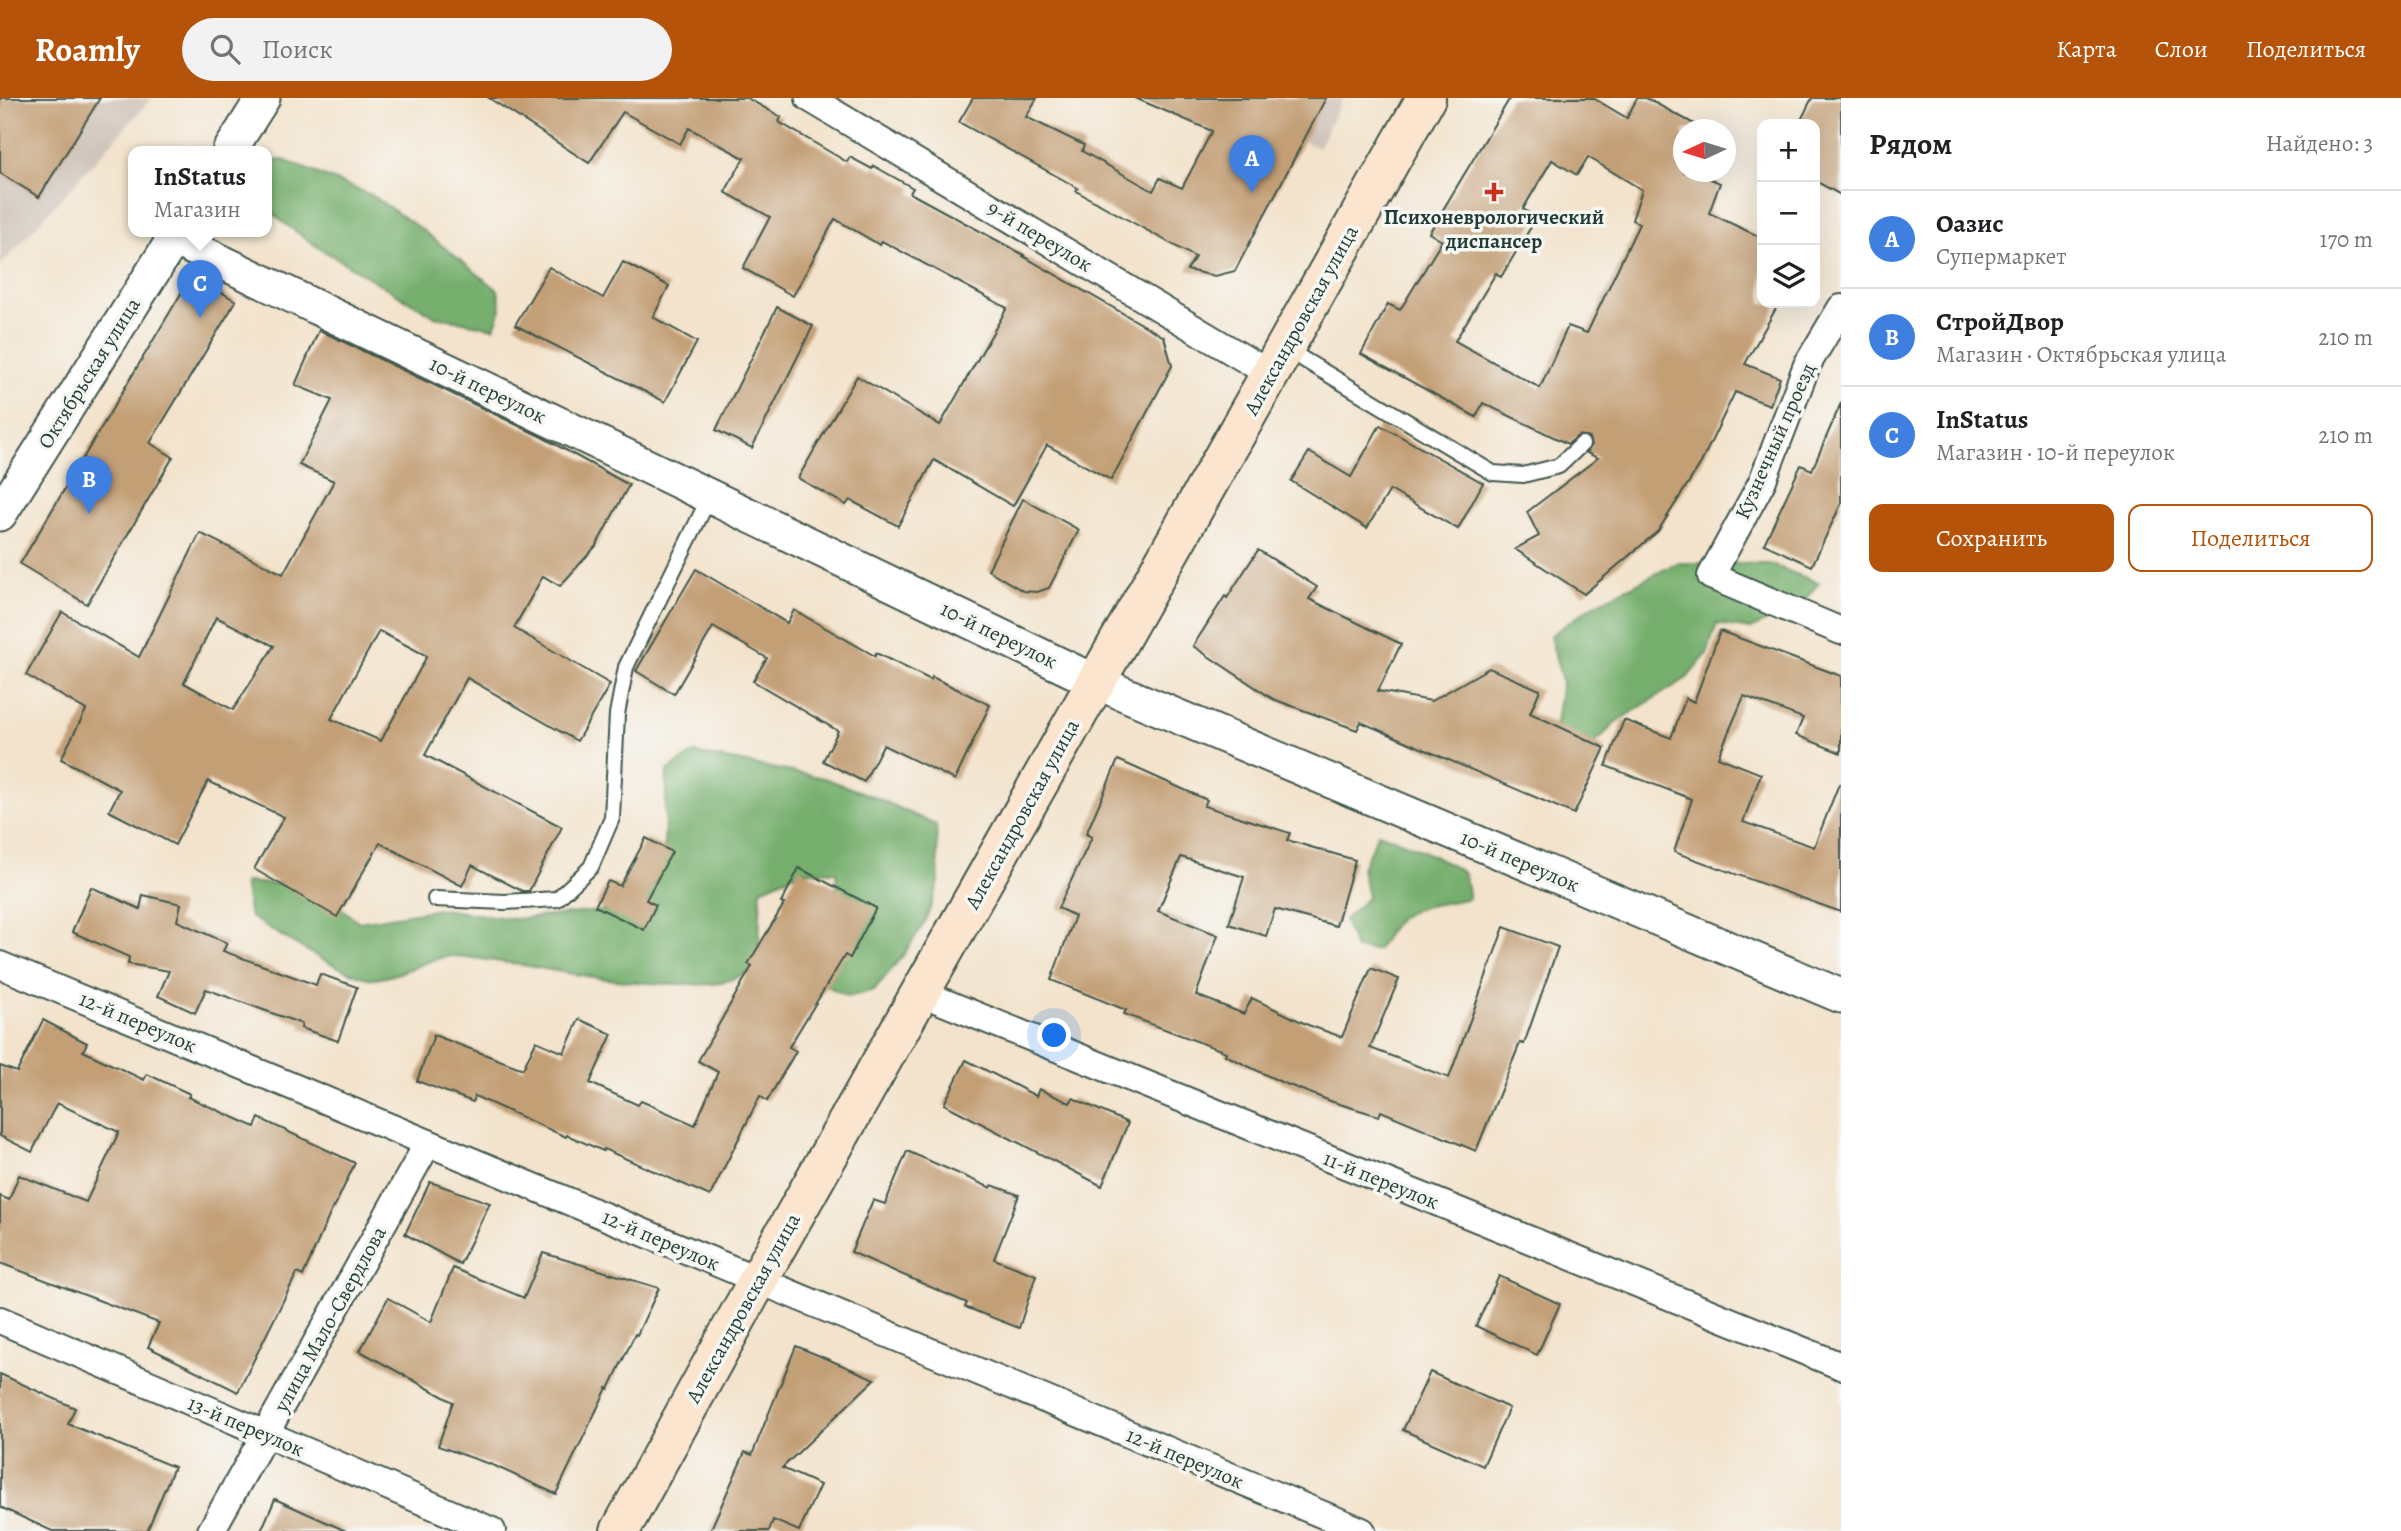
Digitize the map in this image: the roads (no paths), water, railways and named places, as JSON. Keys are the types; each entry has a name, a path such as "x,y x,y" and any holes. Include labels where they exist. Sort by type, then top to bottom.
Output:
{"main road":[{"name":"Александровская улица","path":"620,1531 758,1280 1426,98"}],"street":[{"path":"233,146 263,98"},
{"name":"9-й переулок","path":"809,98 1278,361"},
{"name":"Октябрьская улица","path":"0,514 175,237"},
{"name":"10-й переулок","path":"180,237 1097,682 1841,996"},
{"name":"Кузнечный проезд","path":"1841,308 1807,365 1762,482 1711,576 1841,631"},
{"name":"12-й переулок","path":"0,965 1362,1531"},
{"name":"11-й переулок","path":"921,993 1841,1366"},
{"name":"улица Мало-Свердлова","path":"211,1531 428,1143"},
{"name":"13-й переулок","path":"0,1320 492,1531"}],"lane":[{"path":"1278,361 1493,473 1523,475 1559,466 1582,444"},
{"path":"435,899 505,902 557,900 592,867 612,818 617,714 626,667 710,496"}],"place":[{"name":"Психоневрологический диспансер","path":"1494,192"},
{"name":"Оазис","path":"1252,193"},
{"name":"InStatus","path":"200,318"},
{"name":"СтройДвор","path":"89,514"}]}
